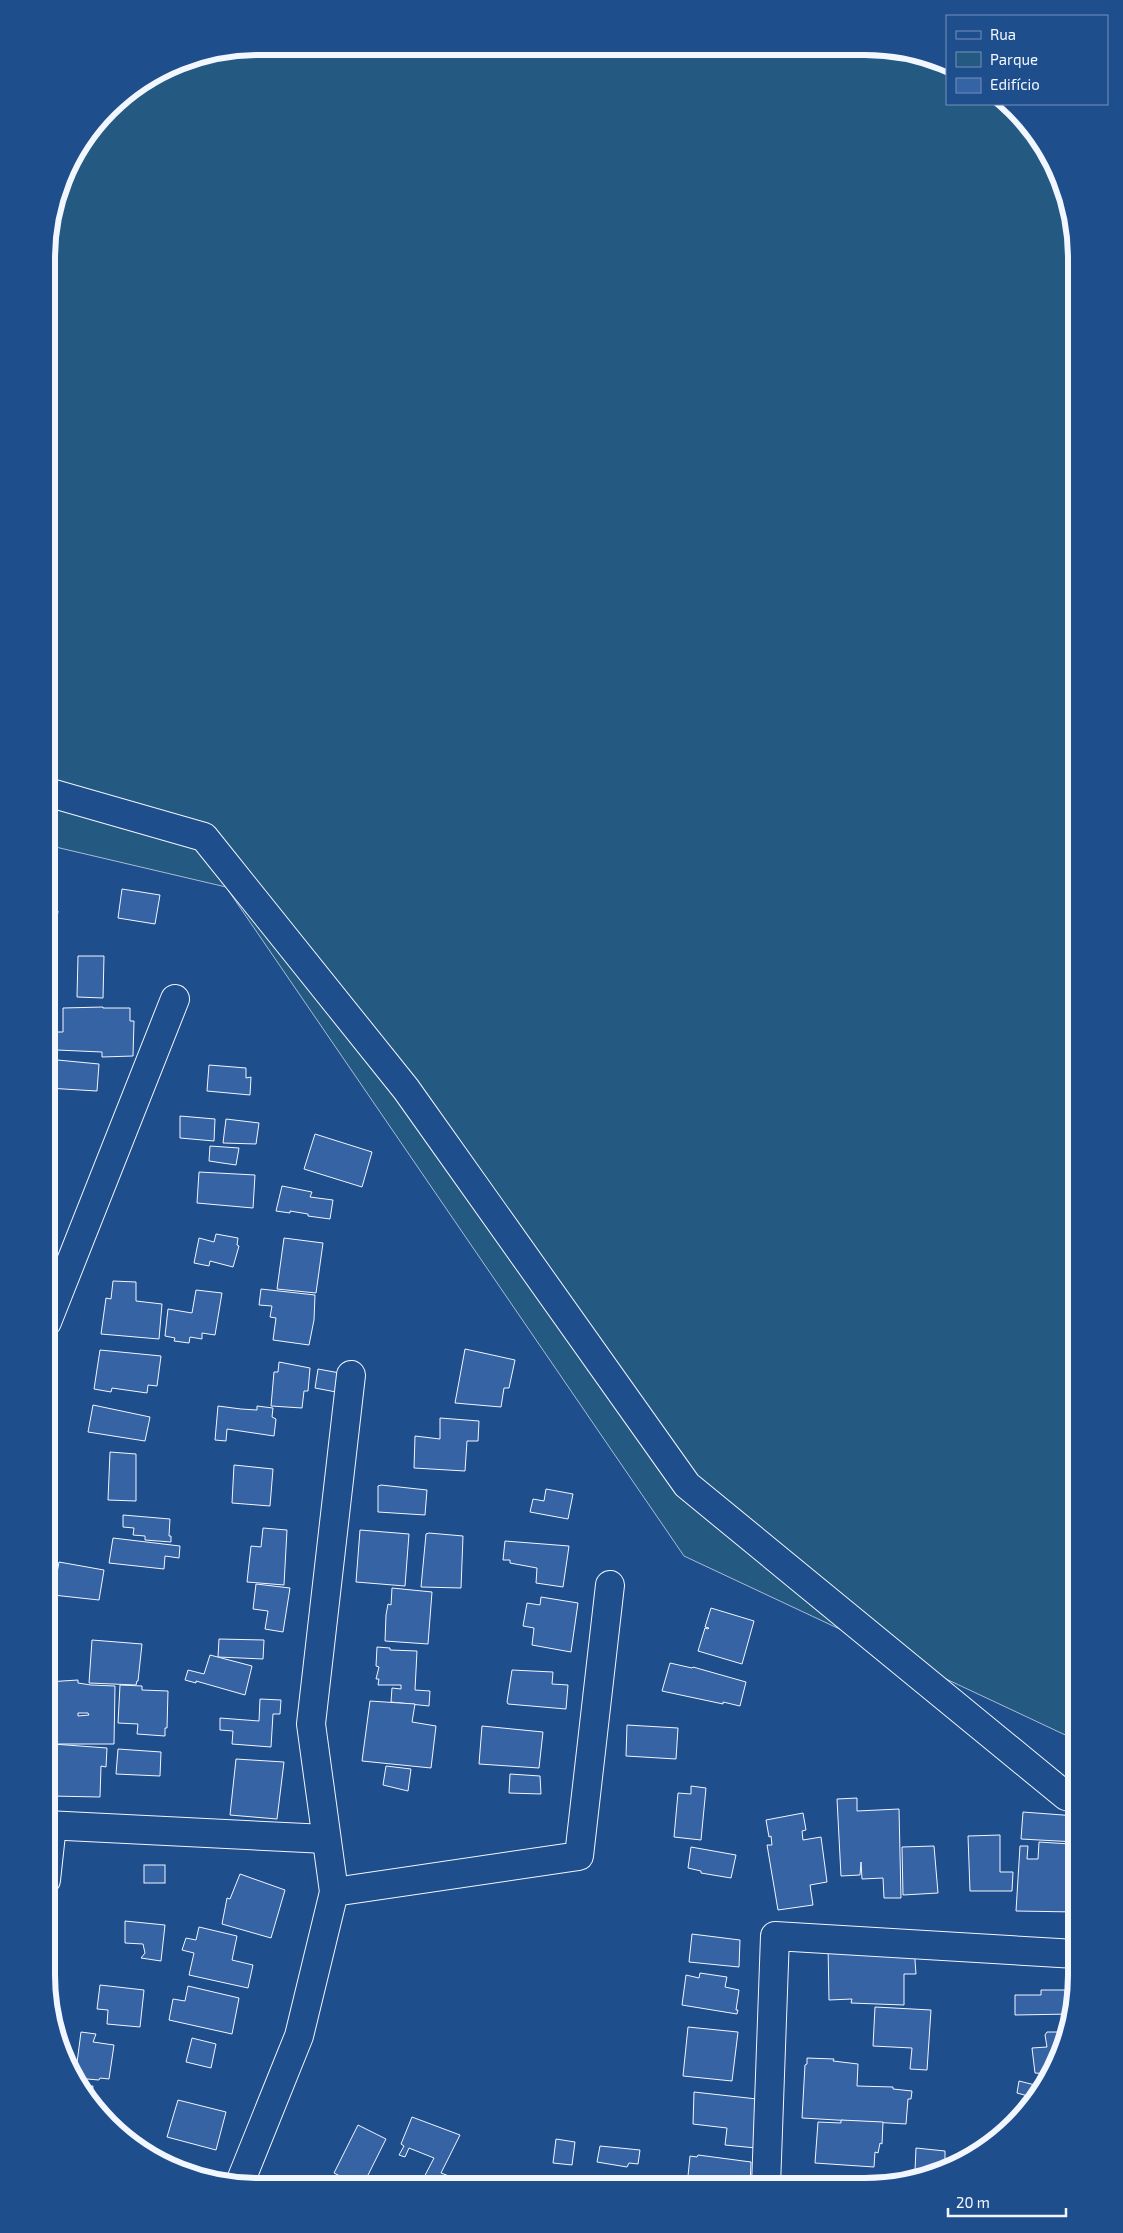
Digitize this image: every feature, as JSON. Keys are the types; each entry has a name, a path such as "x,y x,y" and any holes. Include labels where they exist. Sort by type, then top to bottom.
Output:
{"street":[{"path":"55,794 204,837 406,1089 687,1485 1068,1797"},
{"path":"55,1302 175,999"},
{"path":"242,2178 299,2036 334,1892 311,1724 351,1375"},
{"path":"334,1892 579,1856 610,1585"},
{"path":"55,1825 326,1839"},
{"path":"766,2178 775,1936 1068,1954"}],"green space":[{"path":"244,55 879,55 918,62 946,72 946,105 999,105 1009,114 1034,145 1053,180 1061,205 1068,244 1068,1736 684,1556 226,887 55,847 55,244 62,205 70,180 89,145 114,114 145,89 180,70 205,62"}],"building":[{"path":"122,889 160,895 155,924 118,918"},
{"path":"55,910 58,911 55,925"},
{"path":"78,956 104,956 103,998 77,997"},
{"path":"63,1008 130,1008 130,1021 134,1021 133,1056 102,1057 102,1052 57,1050 57,1032 63,1032"},
{"path":"55,1060 99,1064 97,1091 55,1088"},
{"path":"209,1065 246,1068 246,1078 251,1077 250,1095 207,1091"},
{"path":"180,1116 215,1119 214,1141 180,1138"},
{"path":"226,1119 259,1123 256,1144 223,1143"},
{"path":"315,1134 372,1152 362,1187 304,1169"},
{"path":"210,1146 239,1148 236,1165 209,1161"},
{"path":"199,1172 255,1175 253,1208 197,1203"},
{"path":"282,1186 312,1192 310,1197 333,1200 330,1219 290,1211 290,1213 276,1211"},
{"path":"216,1234 238,1238 237,1245 239,1246 233,1267 210,1261 209,1266 194,1263 199,1238 214,1242"},
{"path":"284,1238 323,1243 316,1293 277,1289"},
{"path":"113,1281 136,1282 136,1301 162,1304 159,1339 101,1334 106,1298 111,1299"},
{"path":"261,1289 315,1295 314,1320 309,1345 273,1340 276,1318 270,1317 272,1306 259,1305"},
{"path":"196,1290 222,1293 215,1335 202,1333 202,1339 190,1337 189,1343 174,1341 175,1338 165,1336 168,1309 192,1313"},
{"path":"465,1349 515,1360 509,1388 504,1388 501,1407 455,1403"},
{"path":"100,1350 161,1356 157,1386 148,1385 147,1393 112,1388 111,1392 94,1389"},
{"path":"279,1362 310,1368 308,1391 304,1391 302,1408 271,1406 274,1372 278,1372"},
{"path":"318,1369 340,1373 336,1392 315,1388"},
{"path":"93,1405 150,1417 145,1441 88,1432"},
{"path":"218,1406 257,1410 257,1406 273,1408 272,1417 276,1419 274,1436 227,1429 226,1441 215,1440"},
{"path":"440,1418 479,1421 478,1441 467,1441 465,1471 414,1468 415,1436 440,1439"},
{"path":"110,1452 136,1454 136,1501 108,1500"},
{"path":"234,1465 273,1469 270,1506 232,1503"},
{"path":"378,1486 427,1490 425,1515 378,1512"},
{"path":"546,1489 573,1494 568,1519 530,1512 533,1499 544,1501"},
{"path":"123,1515 170,1519 169,1536 171,1536 171,1542 145,1540 145,1536 133,1535 134,1528 123,1527"},
{"path":"263,1528 287,1530 284,1585 247,1582 251,1546 261,1547"},
{"path":"360,1530 409,1534 405,1586 356,1582"},
{"path":"426,1534 463,1536 461,1588 421,1587"},
{"path":"113,1538 180,1546 179,1558 165,1556 164,1569 109,1563"},
{"path":"505,1541 569,1546 563,1587 536,1583 537,1568 510,1563 510,1560 503,1560"},
{"path":"59,1562 104,1570 99,1600 55,1595"},
{"path":"256,1584 290,1588 283,1632 265,1629 268,1611 253,1609"},
{"path":"392,1588 432,1592 428,1644 385,1641 386,1615 388,1604 391,1605"},
{"path":"541,1597 578,1603 571,1652 532,1645 534,1628 523,1626 527,1603 540,1605"},
{"path":"711,1608 754,1621 742,1664 698,1651 705,1628 709,1628 705,1627"},
{"path":"219,1639 264,1640 263,1659 218,1657"},
{"path":"92,1640 142,1644 136,1685 89,1683"},
{"path":"377,1647 390,1648 390,1650 417,1651 415,1690 430,1691 429,1706 391,1702 392,1688 401,1689 401,1685 378,1685 379,1679 376,1679 379,1667 376,1666"},
{"path":"210,1655 252,1666 245,1695 196,1681 196,1683 185,1680 188,1670 204,1674"},
{"path":"670,1663 693,1667 746,1682 740,1706 662,1691"},
{"path":"512,1670 553,1672 552,1684 568,1685 566,1709 508,1704"},
{"path":"78,1680 78,1683 115,1686 114,1744 55,1744 55,1681","holes":["78,1713 88,1713 89,1715 78,1716"]},
{"path":"120,1685 142,1686 142,1690 168,1691 165,1736 137,1734 138,1724 118,1723"},
{"path":"260,1699 281,1700 280,1714 273,1714 271,1747 232,1744 233,1731 220,1730 220,1718 259,1721"},
{"path":"370,1701 415,1704 412,1722 436,1726 431,1768 362,1761"},
{"path":"627,1725 678,1728 676,1759 626,1756"},
{"path":"482,1726 543,1732 539,1768 479,1764"},
{"path":"55,1744 107,1748 106,1767 101,1766 100,1797 55,1796"},
{"path":"118,1749 161,1752 160,1776 116,1774"},
{"path":"236,1759 284,1762 277,1819 230,1815"},
{"path":"386,1766 411,1769 408,1791 383,1785"},
{"path":"510,1774 540,1776 541,1794 509,1793"},
{"path":"691,1786 706,1788 701,1840 674,1837 678,1793 691,1794"},
{"path":"857,1798 857,1811 899,1809 901,1898 884,1898 883,1878 862,1879 861,1862 860,1875 841,1876 837,1799"},
{"path":"1023,1812 1068,1815 1068,1842 1021,1839"},
{"path":"803,1813 806,1830 802,1831 803,1840 821,1837 827,1882 810,1885 813,1905 778,1910 767,1845 772,1845 771,1836 769,1837 766,1820"},
{"path":"1000,1835 1000,1872 1013,1872 1012,1891 970,1891 968,1836"},
{"path":"1039,1842 1068,1844 1068,1912 1016,1911 1020,1846 1028,1846 1027,1859 1038,1859"},
{"path":"934,1846 938,1893 903,1895 902,1847"},
{"path":"691,1847 736,1855 731,1878 701,1873 701,1871 688,1868"},
{"path":"144,1865 165,1865 165,1883 144,1883"},
{"path":"240,1874 285,1890 271,1938 222,1924 227,1898 230,1899"},
{"path":"125,1921 165,1925 161,1961 141,1958 145,1953 143,1944 125,1943"},
{"path":"199,1927 237,1936 232,1960 253,1965 248,1988 189,1975 194,1953 182,1950 186,1938 196,1940"},
{"path":"692,1934 740,1940 739,1967 689,1962"},
{"path":"828,1945 914,1947 916,1974 904,1974 904,2005 851,2003 852,1999 829,2000"},
{"path":"700,1973 727,1977 725,1987 739,1990 737,2014 682,2005 686,1975 699,1978"},
{"path":"100,1985 144,1990 140,2027 107,2024 108,2010 97,2009"},
{"path":"188,1986 239,1998 232,2034 169,2020 173,1999 185,2001"},
{"path":"1041,1990 1065,1990 1065,1996 1067,1996 1064,2014 1015,2015 1015,1995 1041,1995"},
{"path":"875,2007 931,2010 927,2070 910,2069 912,2048 873,2046"},
{"path":"688,2027 738,2032 732,2081 683,2076"},
{"path":"81,2032 96,2034 93,2042 114,2045 109,2079 83,2079 77,2066"},
{"path":"1047,2032 1060,2032 1053,2053 1043,2074 1035,2073 1032,2048 1047,2047 1045,2035"},
{"path":"192,2038 216,2044 211,2068 186,2062"},
{"path":"807,2058 834,2059 833,2061 858,2064 857,2086 893,2087 893,2089 912,2091 911,2099 908,2099 906,2124 802,2118"},
{"path":"1019,2081 1036,2085 1028,2096 1017,2093"},
{"path":"88,2086 93,2086 92,2093"},
{"path":"694,2092 757,2099 756,2148 725,2145 727,2128 693,2124"},
{"path":"178,2100 226,2112 216,2150 167,2137"},
{"path":"412,2117 460,2135 441,2173 454,2178 424,2178 434,2158 409,2148 405,2157 399,2155 404,2146 401,2144"},
{"path":"841,2120 883,2122 882,2144 880,2143 878,2153 875,2152 874,2167 815,2163 818,2122 841,2123"},
{"path":"358,2125 386,2139 366,2178 344,2178 334,2173"},
{"path":"556,2139 575,2142 572,2165 553,2163"},
{"path":"600,2146 640,2150 638,2164 629,2163 627,2167 597,2162"},
{"path":"916,2148 945,2151 945,2162 915,2171"},
{"path":"698,2155 751,2162 750,2178 688,2178 690,2156 697,2157"}]}
